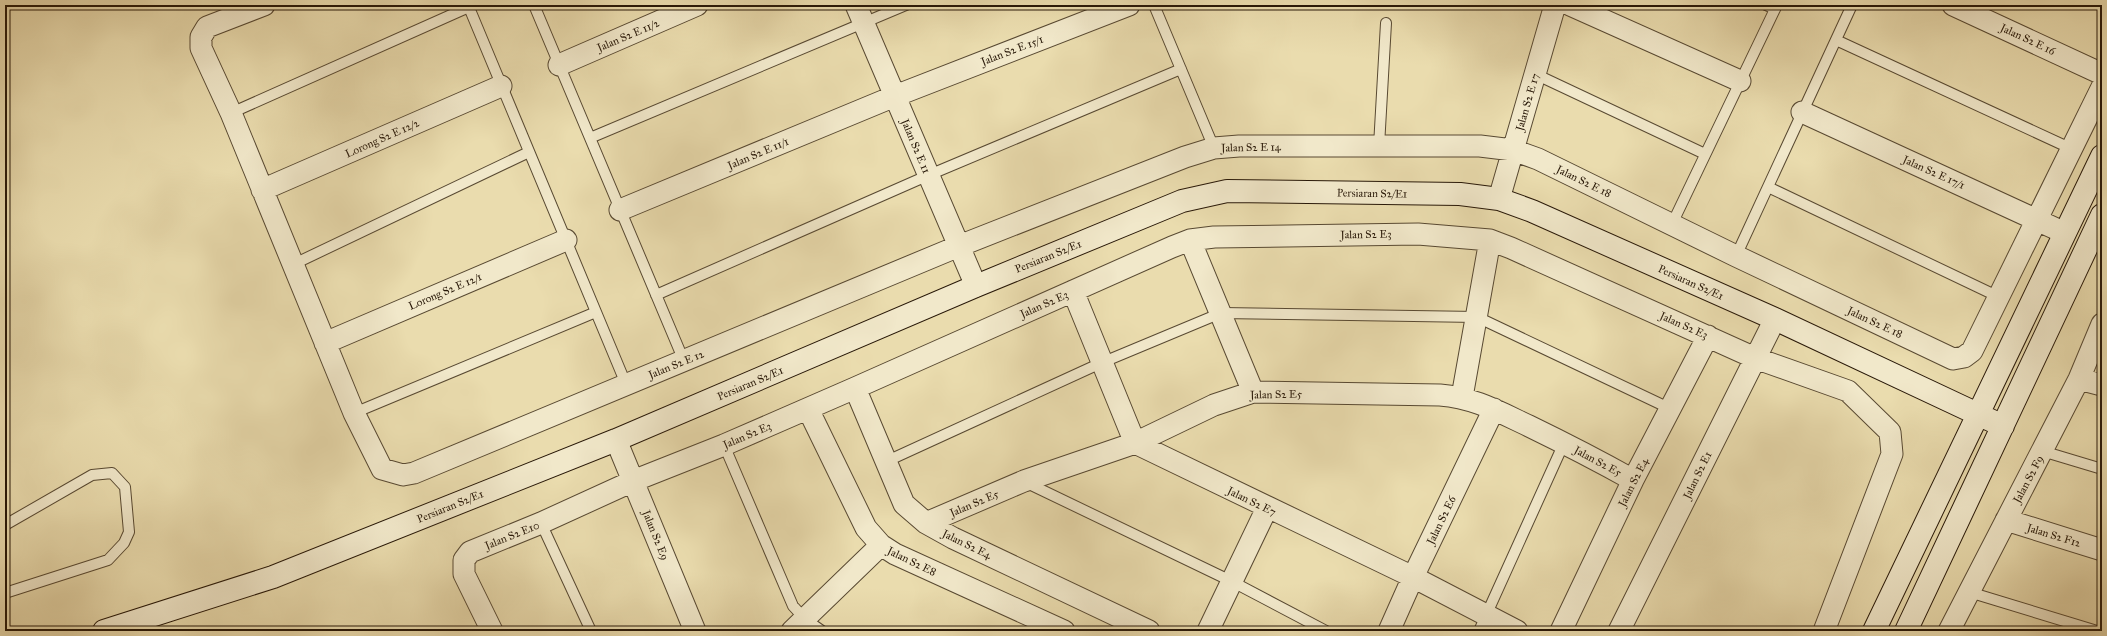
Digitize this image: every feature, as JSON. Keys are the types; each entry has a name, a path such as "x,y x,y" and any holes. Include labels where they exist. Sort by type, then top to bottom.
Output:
{"street":[{"path":"264,5 207,27 201,37 202,48 231,113 294,264 354,413"},
{"name":"Jalan S2 E 11/2","path":"559,64 697,5"},
{"name":"Jalan S2 E 15/1","path":"895,96 1129,5"},
{"name":"Jalan S2 E 17","path":"1499,199 1555,5"},
{"path":"1570,5 1740,81"},
{"name":"Jalan S2 E 16","path":"1953,5 2102,74"},
{"name":"Jalan S2 E 11","path":"860,14 976,286"},
{"name":"Lorong S2 E 12/2","path":"262,190 501,86"},
{"name":"Jalan S2 E 18","path":"1513,150 1538,159 1736,256 1953,359 1964,357 1972,352 2102,87"},
{"name":"Jalan S2 E 11/1","path":"620,210 895,96"},
{"name":"Jalan S2 E 17/1","path":"1802,112 2065,232"},
{"name":"Jalan S2 E 14","path":"959,246 1178,159 1214,148 1239,146 1480,146 1513,150"},
{"path":"1874,631 2102,156"},
{"name":"Persiaran S2/E1","path":"104,631 273,577 616,440 976,286 1182,201 1227,191 1460,194 1499,199 1539,214 1775,319 2003,426"},
{"path":"1906,631 2102,215"},
{"name":"Jalan S2 E3","path":"633,481 808,409 1190,240 1214,237 1418,234 1490,240 1511,248 1755,358 1848,391 1890,432 1892,454 1824,631"},
{"name":"Lorong S2 E 12/1","path":"325,343 566,240"},
{"path":"1190,240 1253,392"},
{"path":"1462,397 1490,240"},
{"name":"Jalan S2 E 12","path":"354,413 382,468 393,473 403,475 414,473 959,246"},
{"path":"1073,291 1101,363 1135,443"},
{"name":"Jalan S2 E1","path":"1625,629 1775,319"},
{"name":"Jalan S2 F9","path":"1949,631 2079,378 2102,324"},
{"name":"Jalan S2 E4","path":"1561,631 1633,480 1708,336"},
{"path":"2079,378 2102,385"},
{"name":"Jalan S2 E4","path":"855,388 904,504 926,524 1149,631"},
{"name":"Jalan S2 E5","path":"926,524 1024,481 1135,443 1214,405 1253,392 1440,395 1462,397 1494,409 1564,443 1633,480"},
{"name":"Jalan S2 E8","path":"808,409 866,528 881,545 895,554 1059,630"},
{"name":"Jalan S2 E6","path":"1390,631 1413,577 1494,409"},
{"name":"Jalan S2 E9","path":"616,440 695,631"},
{"name":"Jalan S2 E7","path":"1135,443 1267,508 1413,577 1482,623 1517,631"},
{"name":"Jalan S2 E10","path":"492,631 464,574 464,560 470,552 541,523 633,481"},
{"path":"1208,631 1267,508"},
{"name":"Jalan S2 F12","path":"2006,520 2102,550"},
{"path":"798,625 881,545"}],"lane":[{"path":"534,5 684,361"},
{"path":"590,138 860,14 906,5"},
{"path":"1154,5 1214,148"},
{"path":"1736,256 1852,5"},
{"path":"231,113 468,6 626,384"},
{"path":"1672,224 1740,81 1772,6"},
{"path":"1379,146 1386,23"},
{"path":"1836,40 2072,149"},
{"path":"656,295 929,175 1181,69"},
{"path":"1535,74 1705,154"},
{"path":"294,264 529,152"},
{"path":"1768,186 1999,297"},
{"path":"354,413 596,312"},
{"path":"885,462 1101,363 1221,313 1476,317 1671,409"},
{"path":"1482,623 1564,443"},
{"path":"724,444 793,606 798,625 822,631"},
{"path":"2042,451 2102,469"},
{"path":"5,525 92,475 112,473 125,487 129,532 124,543 108,560 5,594"},
{"path":"1024,481 1232,581 1326,631"},
{"path":"541,523 591,631"},
{"path":"1969,592 2097,631"}]}
